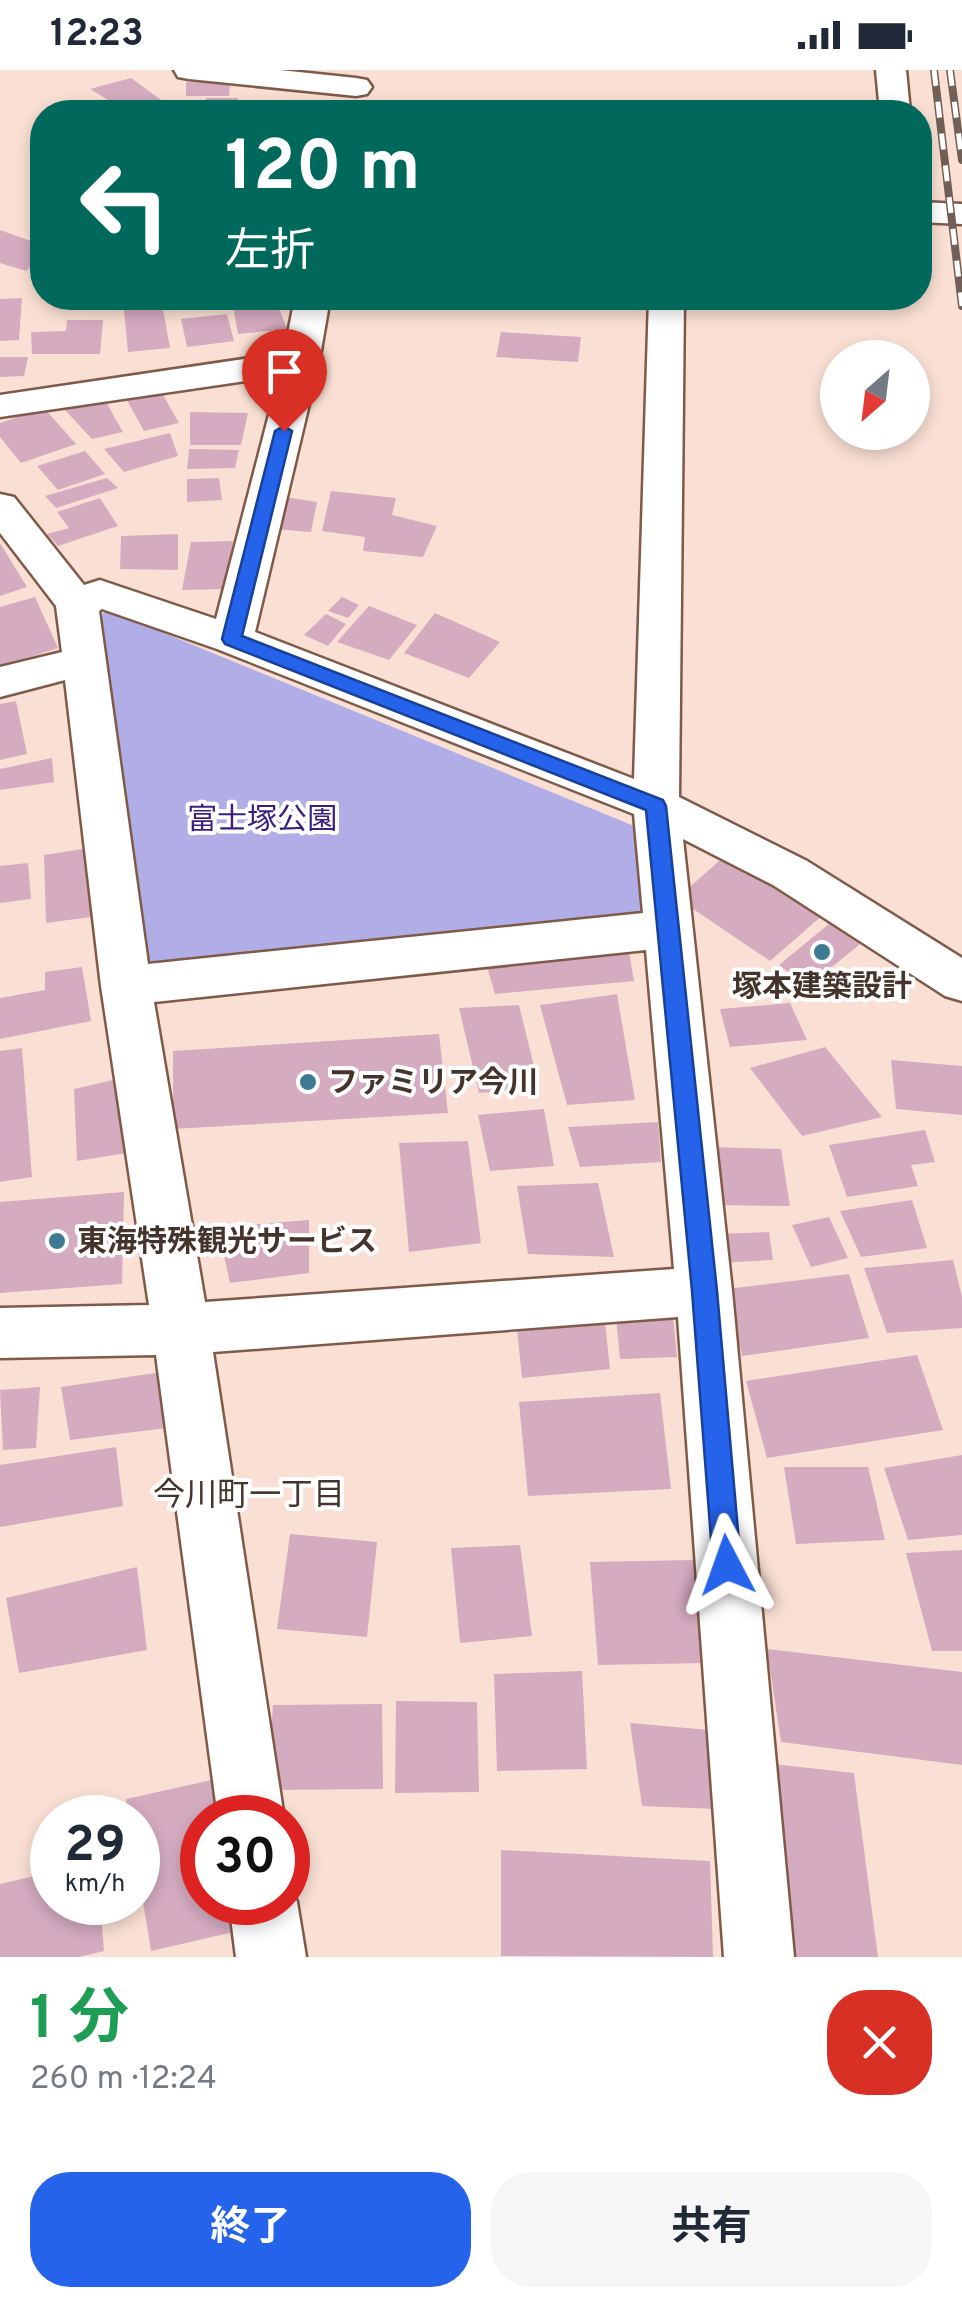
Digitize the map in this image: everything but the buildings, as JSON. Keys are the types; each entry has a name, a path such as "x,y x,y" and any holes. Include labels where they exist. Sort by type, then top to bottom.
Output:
{"street":[{"path":"189,70 355,90"},
{"path":"890,70 894,100"},
{"path":"932,213 962,214"},
{"path":"232,639 301,362 310,310"},
{"path":"667,310 656,806 704,1291 759,1957"},
{"path":"0,406 301,362"},
{"path":"0,506 77,604 126,986 181,1329 248,1795"},
{"path":"77,604 100,594 232,639 656,806 790,873 962,982"},
{"path":"0,682 84,661"},
{"path":"126,986 668,928"},
{"path":"0,1333 181,1329 704,1291"},
{"path":"266,1925 270,1957"}],"green space":[{"name":"富士塚公園","path":"108,610 639,828 646,915 148,964 96,618"}],"railway":[{"path":"934,70 962,306"},
{"path":"950,70 962,160"}],"place":[{"name":"塚本建築設計","path":"822,952"},
{"name":"ファミリア今川","path":"308,1082"},
{"name":"東海特殊観光サービス","path":"57,1241"}],"district":[{"name":"今川町一丁目","path":"249,1494"}],"route":[{"path":"284,431 232,639 656,806 727,1565"}]}
